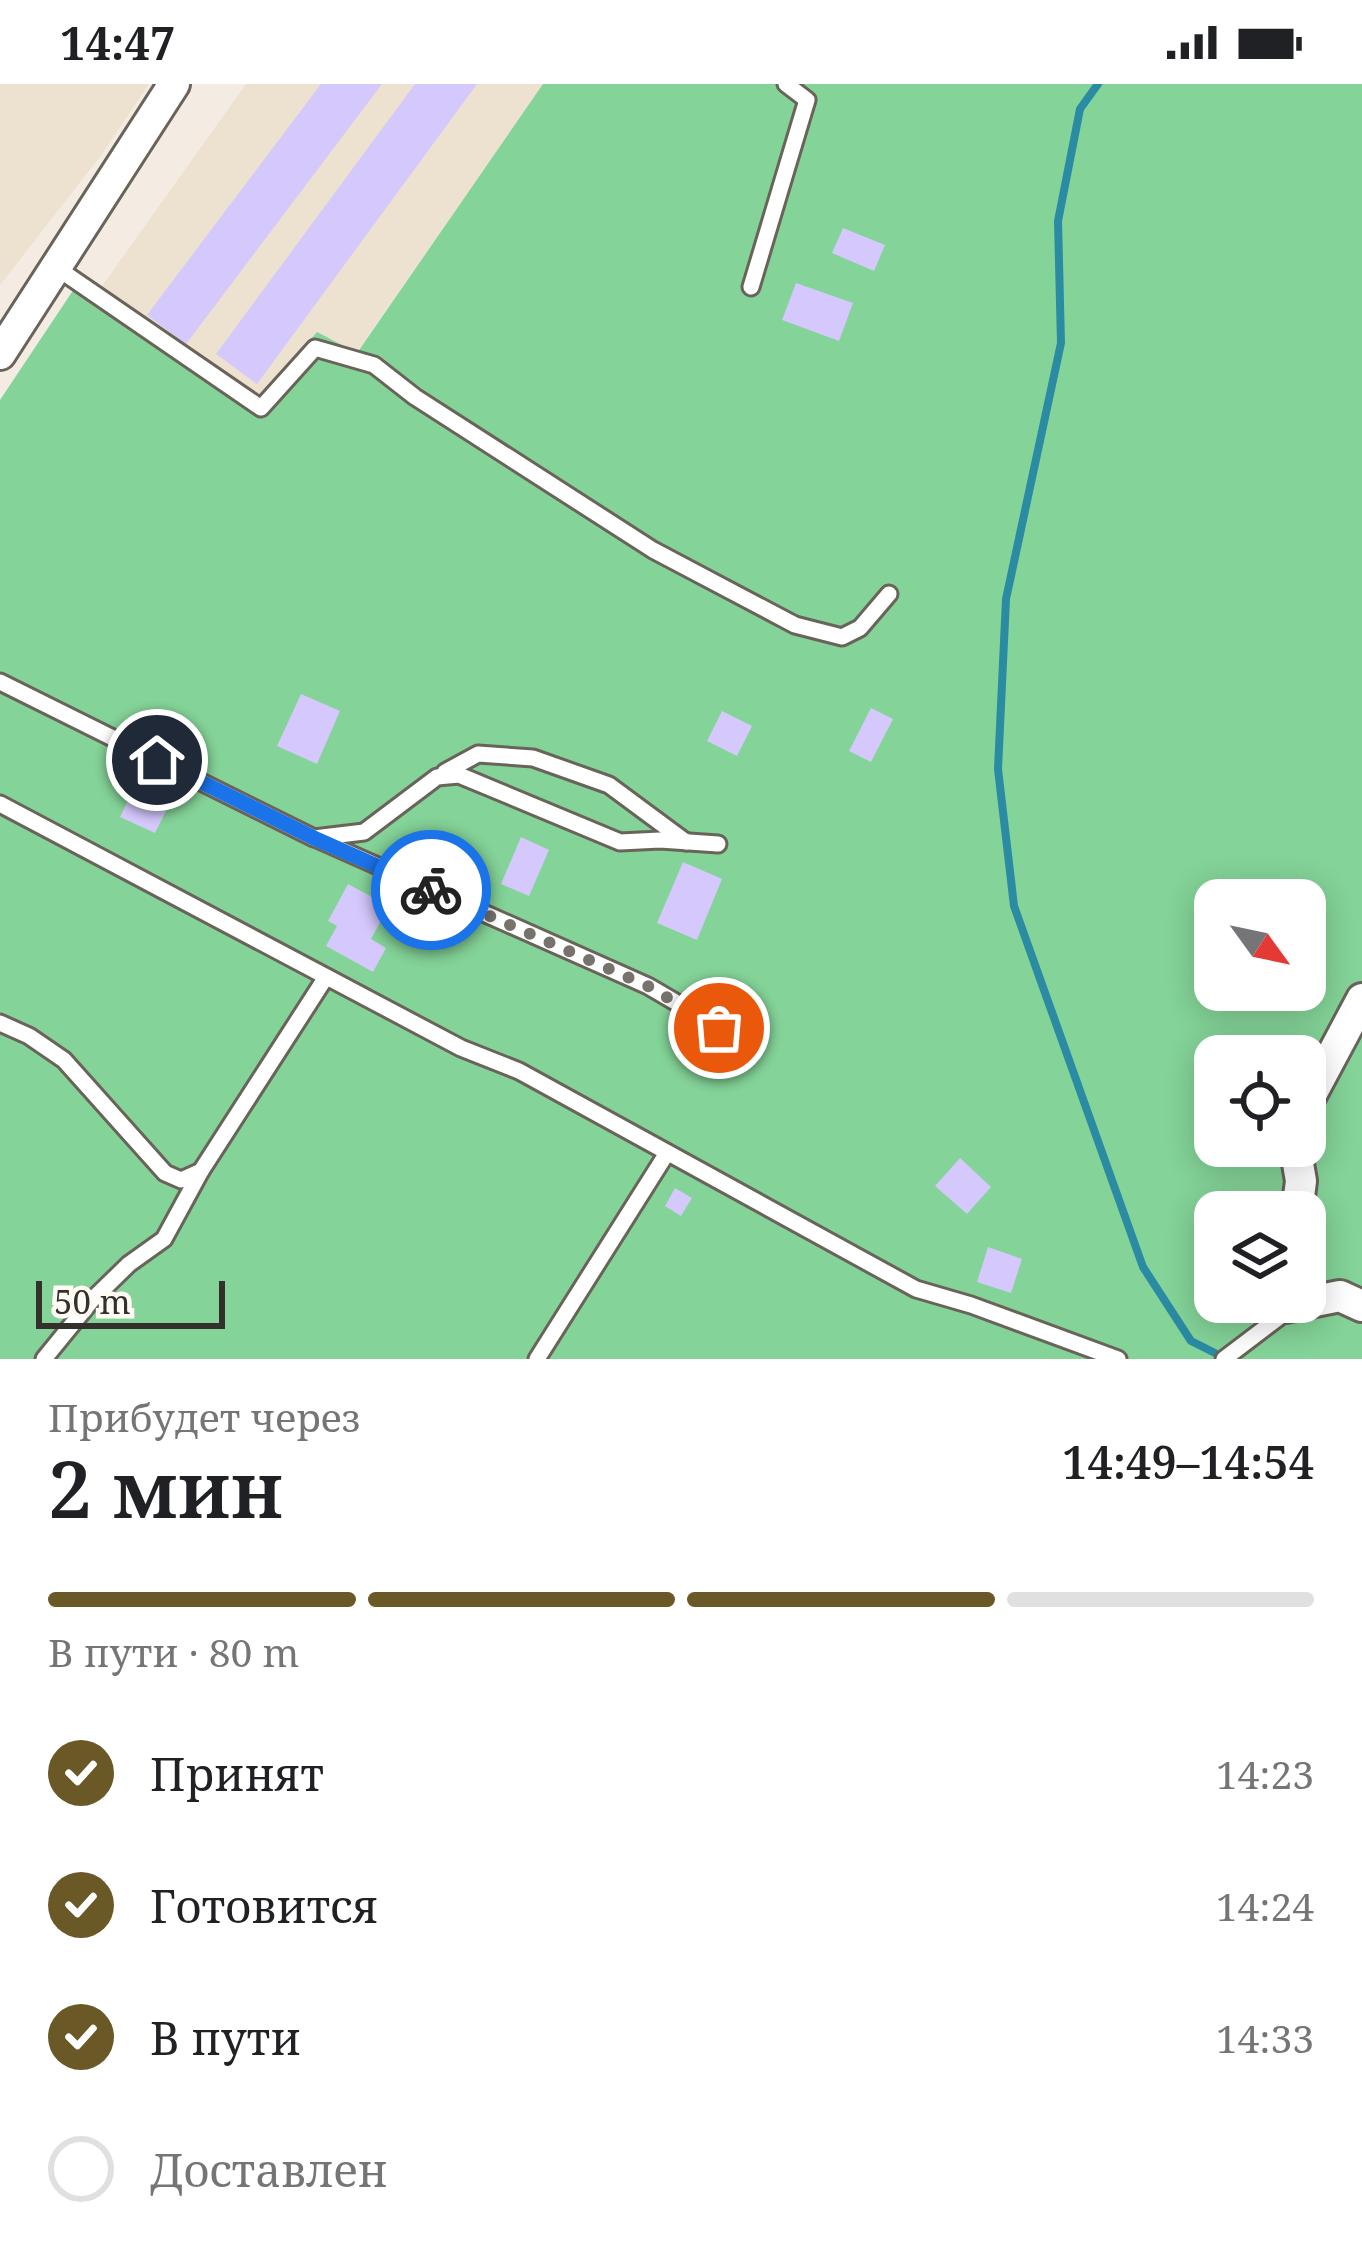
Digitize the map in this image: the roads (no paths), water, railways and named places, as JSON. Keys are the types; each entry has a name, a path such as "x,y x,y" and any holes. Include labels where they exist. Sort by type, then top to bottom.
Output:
{"street":[{"path":"0,354 174,84"},
{"path":"1326,1067 1362,999"},
{"path":"1326,1298 1340,1296 1362,1306"}],"lane":[{"path":"751,287 807,100 785,84"},
{"path":"57,268 261,408 315,348 374,365 415,397 653,550 795,625 842,637 860,628 889,594"},
{"path":"0,682 314,838 648,986 754,1048"},
{"path":"314,838 364,832 437,776 478,754 533,758 609,785 686,842"},
{"path":"437,776 459,776 620,842 718,844"},
{"path":"0,805 461,1048 519,1071 916,1288 1118,1359"},
{"path":"44,1359 92,1300 164,1239 201,1171 326,977"},
{"path":"0,1023 64,1060 165,1173 181,1180 201,1171"},
{"path":"537,1359 667,1153"},
{"path":"1224,1359 1272,1323"}],"waterway":[{"path":"1098,84 1080,109 1058,221 1061,343 1006,599 998,769 1014,906 1143,1267 1191,1341 1215,1353"}]}
